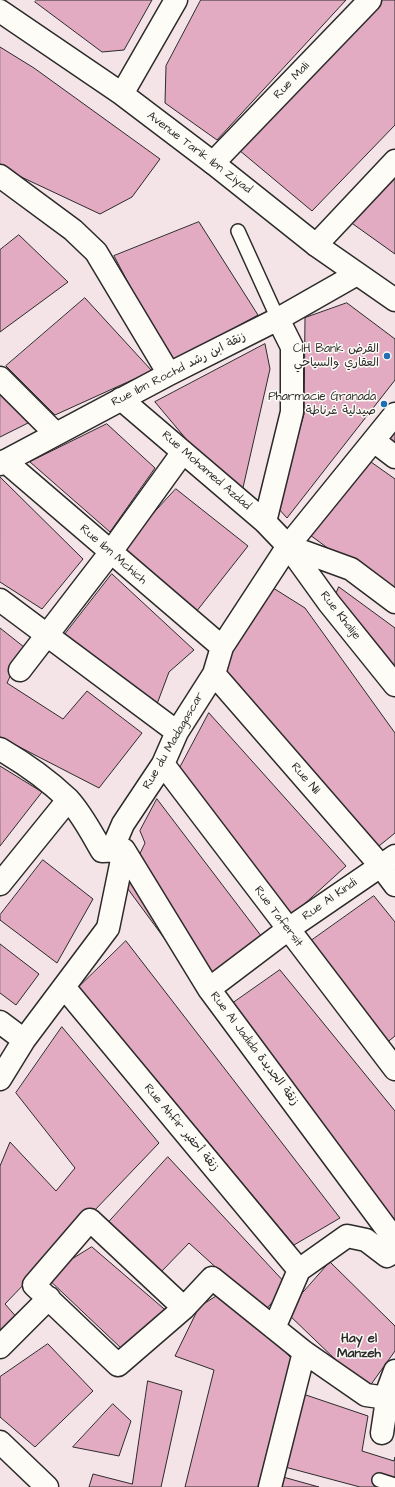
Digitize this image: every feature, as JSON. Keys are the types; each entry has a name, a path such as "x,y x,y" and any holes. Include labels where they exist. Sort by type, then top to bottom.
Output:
{"street":[{"path":"122,94 176,0"},
{"name":"Rue Mali","path":"213,163 370,0"},
{"name":"Avenue Tarik Ibn Ziyad","path":"3,7 213,163 316,245 395,300"},
{"path":"316,245 395,161"},
{"path":"0,176 74,230 96,252 169,374"},
{"name":"Rue Ibn Rochd زنقة ابن رشد","path":"2,462 169,374 278,319 357,274"},
{"path":"265,522 292,412 292,347 278,319"},
{"path":"0,378 56,434"},
{"name":"Rue Mohamed Azdad","path":"121,399 265,522 288,546"},
{"name":"Rue du Madagascar","path":"124,850 114,845 123,824 162,764 177,732 214,674 222,648 288,546 395,414"},
{"path":"374,441 395,457"},
{"path":"20,670 110,553 183,452"},
{"name":"Rue Ibn Mchich","path":"2,462 222,648"},
{"path":"288,546 351,569 395,602"},
{"name":"Rue Khalije","path":"288,546 329,603 395,684"},
{"path":"0,600 177,732"},
{"name":"Rue Nil","path":"214,674 387,861 395,886"},
{"path":"0,749 38,774 68,800 86,823 102,851 124,850 108,928 24,1040 0,1078"},
{"name":"Rue Tafersit","path":"162,764 287,930 392,1059"},
{"path":"0,884 68,800"},
{"name":"Rue Al Jadida زنقة الجديدة","path":"124,850 209,989 393,1254"},
{"name":"Rue Al Kindi","path":"209,989 287,930 387,861"},
{"name":"Rue Ahfir زنقة أحفير","path":"64,987 299,1270"},
{"path":"0,1022 24,1040"},
{"path":"184,1308 90,1220 34,1285 118,1365 184,1308 212,1278 304,1352 366,1395 387,1398"},
{"path":"274,1328 299,1270 347,1236 366,1240 393,1254"},
{"path":"0,1347 49,1298"},
{"path":"270,1487 304,1352"},
{"path":"382,1433 387,1398 395,1371"},
{"path":"0,1442 47,1487"}],"lane":[{"path":"238,231 278,319"},
{"path":"379,1480 395,1485"}],"building":[{"path":"37,0 152,0 124,50 102,52 35,2"},
{"path":"201,0 346,0 217,140 165,103 166,66"},
{"path":"377,0 395,0 395,125 312,211 239,150"},
{"path":"0,47 34,68 160,159 132,197 100,214 0,167"},
{"path":"395,165 395,254 346,219"},
{"path":"199,222 258,315 171,363 114,256"},
{"path":"19,235 68,282 0,332 0,250"},
{"path":"85,298 152,371 55,415 6,366"},
{"path":"347,303 395,339 395,380 287,518 277,507 304,414 305,318"},
{"path":"265,344 270,369 242,492 229,490 155,402"},
{"path":"0,394 30,422 0,437"},
{"path":"107,424 155,468 110,532 30,462"},
{"path":"395,431 395,448 385,441"},
{"path":"371,462 395,479 395,598 306,532"},
{"path":"0,477 83,559 42,609 0,582"},
{"path":"176,489 248,546 196,612 118,552"},
{"path":"112,574 194,650 169,672 157,704 59,642"},
{"path":"270,586 305,608 395,733 395,833 369,854 218,670"},
{"path":"339,587 395,628 395,674 333,601"},
{"path":"0,628 24,647 7,683 63,719 87,691 142,733 99,788 0,737"},
{"path":"209,713 346,866 278,928 175,777"},
{"path":"0,766 42,792 0,846"},
{"path":"157,799 265,941 203,991 125,885 145,843 140,831"},
{"path":"43,860 93,899 57,963 0,920 0,915"},
{"path":"374,896 395,922 395,1036 385,1044 301,948"},
{"path":"126,941 340,1218 294,1245 79,987"},
{"path":"0,944 39,974 16,1005 0,993"},
{"path":"280,970 395,1111 395,1235 216,1015"},
{"path":"62,1027 159,1143 5,1304 19,1320 0,1343 0,1166 10,1142 56,1191 75,1168 16,1093"},
{"path":"168,1157 288,1286 264,1311 189,1243 161,1272 108,1223"},
{"path":"92,1247 170,1314 122,1349 45,1276"},
{"path":"330,1262 395,1326 395,1351 367,1390 286,1312"},
{"path":"220,1294 254,1320 291,1358 258,1487 185,1487 214,1370 175,1356 199,1307"},
{"path":"48,1344 93,1391 35,1447 0,1417 0,1377"},
{"path":"148,1381 182,1391 161,1487 89,1487 93,1474 132,1484"},
{"path":"300,1393 368,1416 362,1451 394,1461 395,1457 395,1487 360,1487 285,1467"},
{"path":"113,1404 131,1421 119,1456 73,1447"},
{"path":"283,1477 319,1487 281,1487"}],"place":[{"name":"CIH Bank القرض العقاري والسياحي","path":"387,356"},
{"name":"Pharmacie Granada صيدلية غرناطة","path":"384,404"}],"district":[{"name":"Hay el Manzeh","path":"359,1346"}]}
